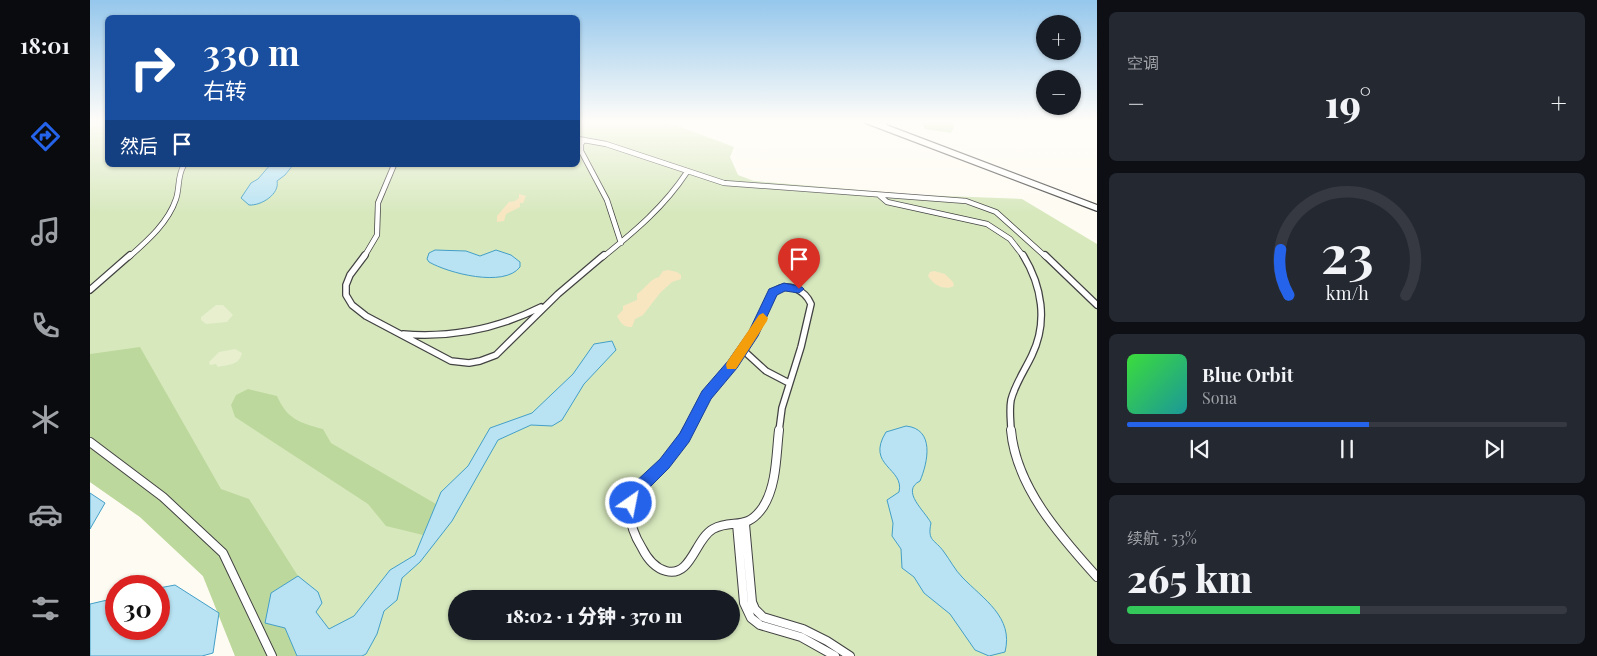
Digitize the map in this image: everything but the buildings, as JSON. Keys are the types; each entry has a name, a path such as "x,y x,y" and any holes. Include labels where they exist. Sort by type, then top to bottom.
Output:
{"street":[{"path":"581,152 607,200 621,243"},
{"path":"628,152 687,172 724,182 966,201 996,212 1097,306"},
{"path":"948,152 1097,208"},
{"path":"90,290 155,232 166,218 176,198 178,188 176,179 183,167"},
{"path":"393,167 377,207 378,230 375,241 350,274 347,288 349,301 359,312 451,362 474,363 496,354 552,300 660,209 687,172"},
{"path":"879,195 887,202 990,225 1005,234 1024,255 1039,293 1042,323 1034,352 1014,388 1011,398 1010,420 1014,444 1030,486 1048,517 1072,549 1097,577"},
{"path":"784,287 799,289 805,293 810,304 809,311 801,347 788,384 780,420 772,488 762,508 741,524 727,524 709,531 697,546 690,562 678,571 662,570 650,559 632,526 630,511 637,490 664,464 679,446 706,395 743,350 764,315 773,292 784,287"},
{"path":"398,333 442,336 474,332 516,319 552,300"},
{"path":"743,350 766,371 788,384"},
{"path":"90,434 91,443 163,497 223,553 272,656"},
{"path":"741,524 744,603 751,618 760,625 801,637 835,656"},
{"path":"741,524 752,602 757,612 763,617 790,624 815,634 850,656"}],"green space":[{"path":"90,152 105,152 105,167 580,167 580,152 732,152 730,157 738,175 754,181 920,195 1022,199 1097,244 1097,656 235,656 203,576 140,517 90,482"},
{"path":"216,305 223,305 233,315 227,322 206,324 201,320 201,317"},
{"path":"140,347 221,489 249,499 298,576 271,593 266,623 285,628 297,656 235,656 203,576 140,517 90,482 90,354"},
{"path":"235,349 242,353 236,362 218,367 216,364 210,365 209,362 219,352"},
{"path":"248,389 277,396 285,410 295,419 323,429 331,443 436,504 423,535 386,526 368,504 235,417 231,405 236,395"}],"sand":[{"path":"519,194 526,196 523,203 520,203 520,207 506,214 504,221 497,222 497,216 509,202 519,198"},
{"path":"663,271 677,272 681,275 681,279 672,282 660,293 643,315 635,319 632,327 627,327 623,324 617,316 623,310 623,306 637,300 637,294 659,277"},
{"path":"934,271 945,274 953,282 954,286 947,288 933,282 928,276 930,272"}],"water":[{"path":"268,167 291,167 277,181 276,190 273,195 259,204 249,205 241,198 251,183 258,179"},
{"path":"435,250 466,251 480,256 496,250 511,255 520,262 520,267 502,277 489,278 462,274 429,262 427,259 429,253"},
{"path":"612,341 616,350 584,384 562,420 552,426 531,425 498,440 452,521 420,562 402,578 397,600 384,611 377,634 366,654 362,656 297,656 285,628 265,623 271,593 298,576 318,592 322,603 316,612 329,629 354,616 390,570 415,555 441,492 468,466 490,428 532,413 573,374 594,344"},
{"path":"906,426 915,428 922,433 927,448 925,465 920,481 914,485 912,490 913,496 931,523 930,534 933,540 959,574 987,601 1001,619 1007,640 1005,652 989,656 975,650 950,614 924,593 914,577 902,568 901,549 892,536 893,523 887,500 899,492 899,484 897,477 882,460 880,452 881,443 886,432"},
{"path":"90,493 105,503 90,529"},
{"path":"175,585 219,613 213,653 202,656 90,656 90,604 105,601 105,640 170,640 170,586"}],"slow traffic":[{"path":"732,365 763,318"}],"route":[{"path":"631,503 633,496 642,484 664,464 679,446 706,395 741,354 764,315 773,292 784,287 799,289"}]}
